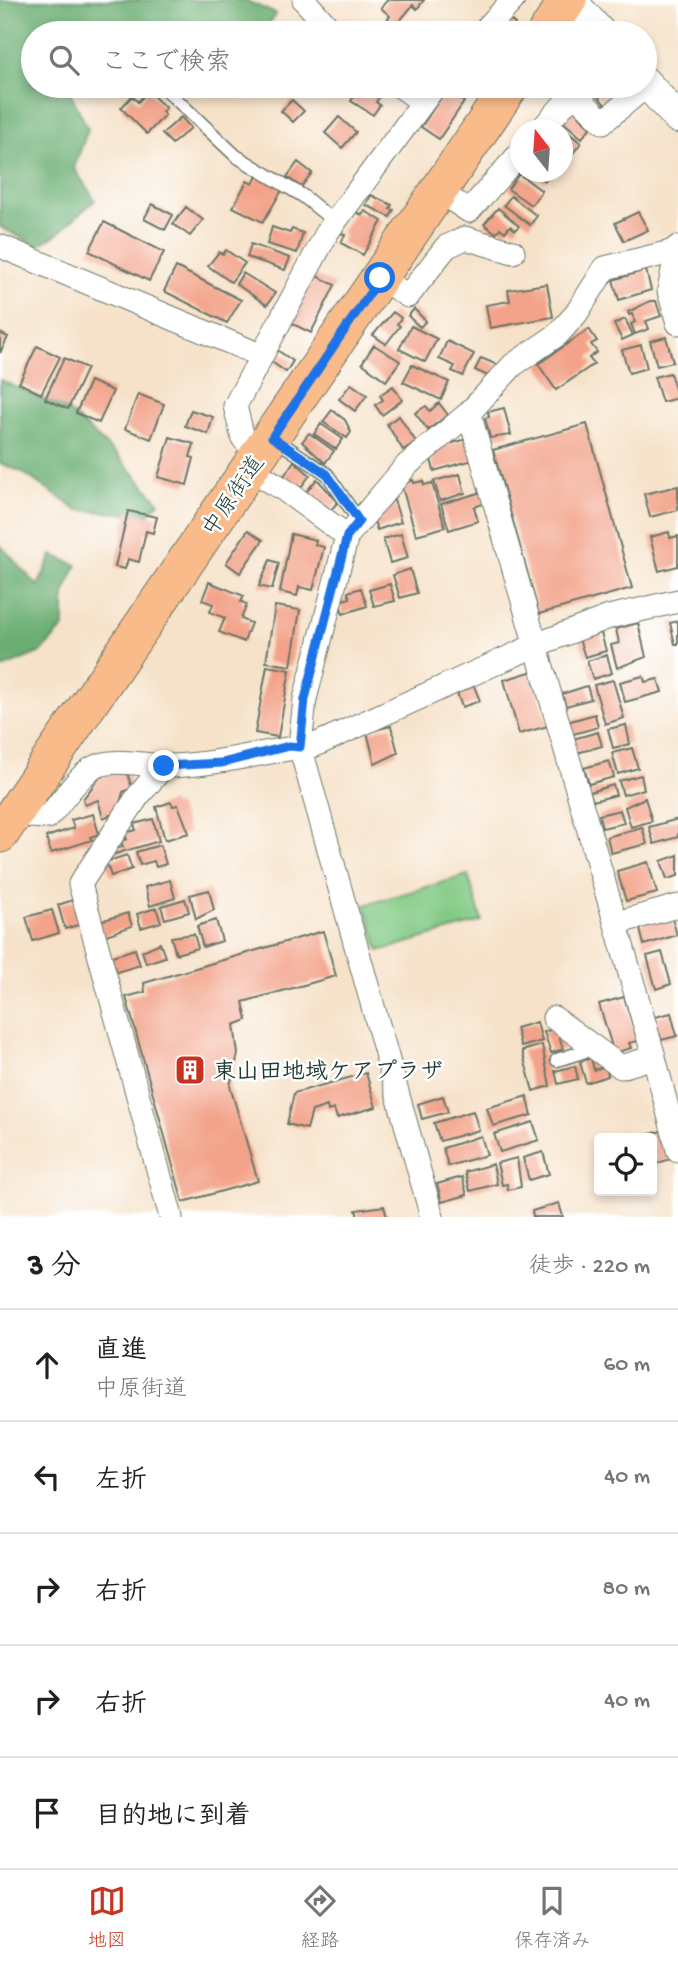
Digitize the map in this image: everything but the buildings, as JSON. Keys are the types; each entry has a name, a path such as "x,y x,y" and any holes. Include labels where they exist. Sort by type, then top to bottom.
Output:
{"main road":[{"path":"555,21 570,0"},
{"name":"中原街道","path":"3,826 261,454 502,98"}],"street":[{"path":"304,0 322,21"},
{"path":"493,21 513,0"},
{"path":"570,0 590,21"},
{"path":"657,95 678,118"},
{"path":"353,528 283,489 261,454 243,438 235,406 260,355 335,222 426,98"},
{"path":"551,119 570,98"},
{"path":"579,98 603,122 629,98"},
{"path":"439,191 469,211 510,164"},
{"path":"380,278 408,296 446,247 465,238 513,252"},
{"path":"0,246 260,355"},
{"path":"432,1217 300,747 305,699 353,528 407,465 469,413 513,365 557,335 576,314 605,268 675,249 669,291 678,323"},
{"path":"469,413 654,1057 678,1150"},
{"path":"3,826 27,816 48,817 92,769 125,763 164,766 222,763 289,746 315,745 536,645 609,617 678,601"},
{"path":"164,766 138,796 80,884 171,1217"},
{"path":"615,923 678,906"},
{"path":"554,1018 621,1067 654,1057"}],"lane":[{"path":"175,98 236,156 303,196 335,222"},
{"path":"261,454 327,474 353,528"},
{"path":"557,1060 595,1048"}],"green space":[{"path":"0,0 245,0 276,14 271,21 21,21 21,98 73,98 88,129 74,168 95,200 56,235 37,246 0,227"},
{"path":"0,380 67,410 117,455 159,502 148,515 77,510 22,472 0,463"},
{"path":"0,545 38,586 52,555 77,565 64,594 64,627 41,652 0,669"},
{"path":"468,875 482,921 379,951 365,905"}],"place":[{"name":"東山田地域ケアプラザ","path":"190,1070"}],"route":[{"path":"164,766 222,763 289,746 300,747 305,699 347,536 359,521 327,474 272,437 380,278"}]}
